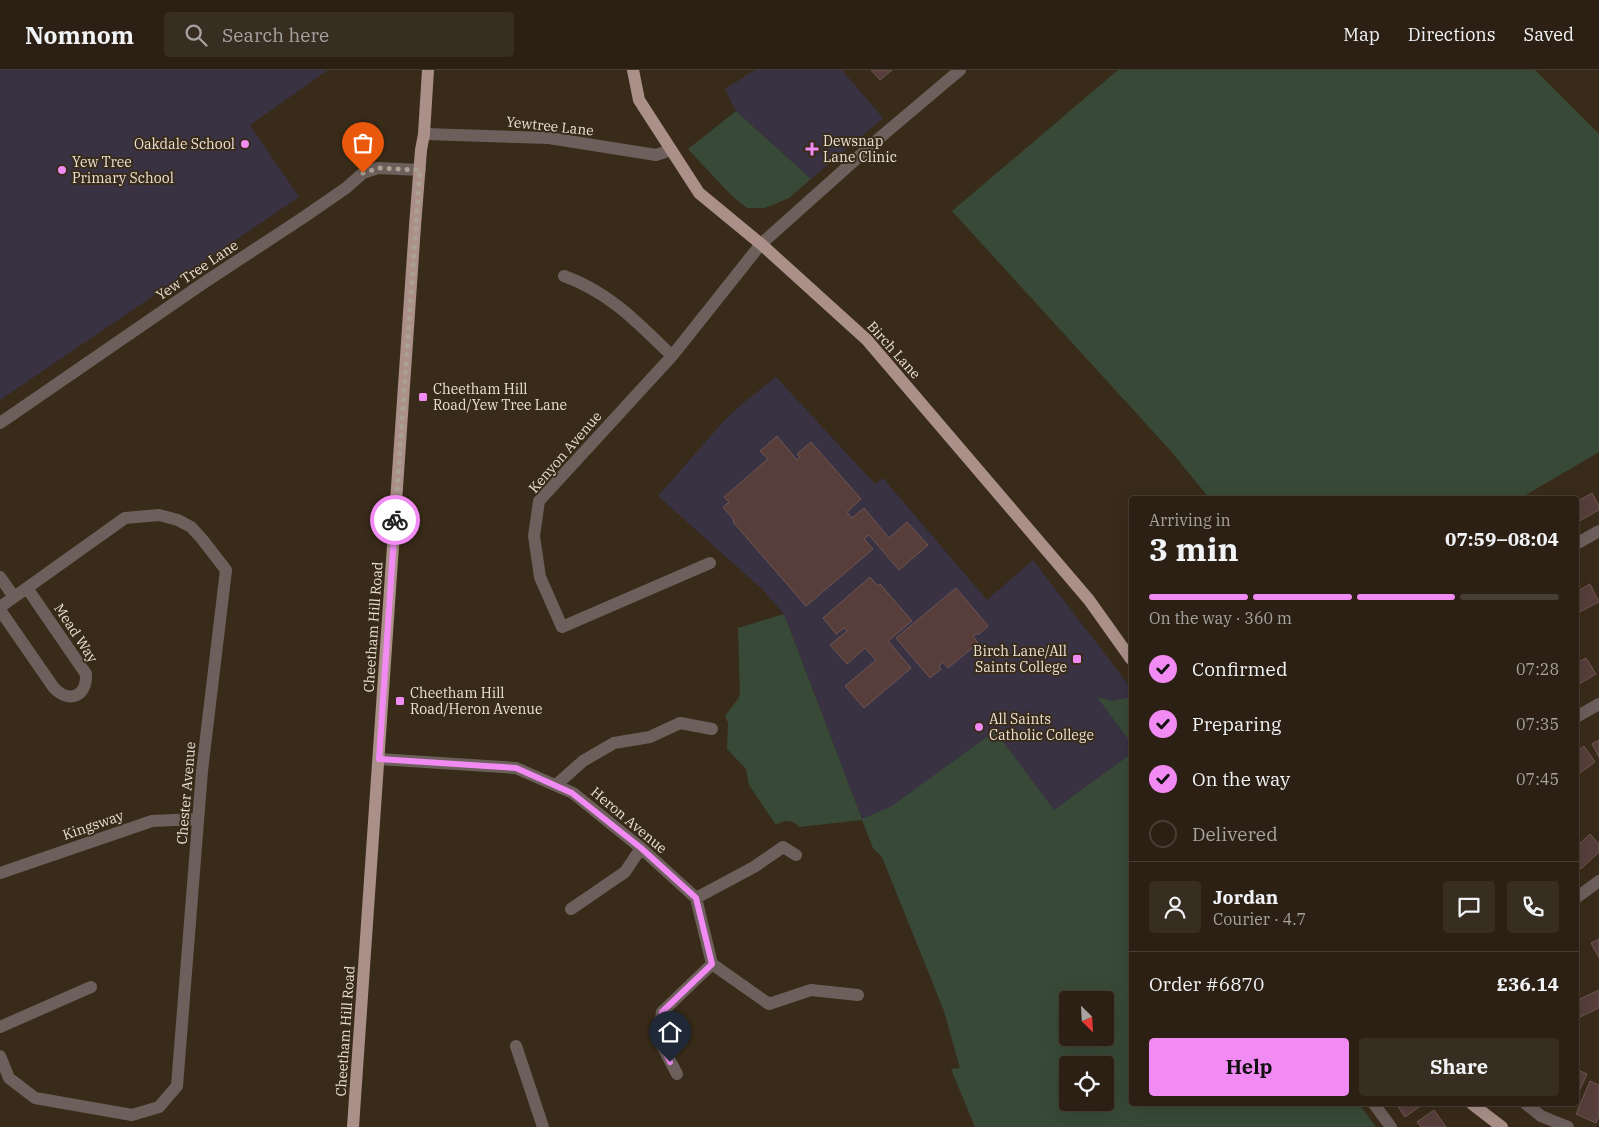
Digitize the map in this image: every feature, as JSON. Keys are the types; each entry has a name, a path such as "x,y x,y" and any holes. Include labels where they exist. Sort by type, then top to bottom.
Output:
{"main road":[{"name":"Cheetham Hill Road","path":"353,1127 428,70"},
{"name":"Birch Lane","path":"633,70 639,100 699,193 761,244 867,340 1089,600 1129,656"},
{"path":"1475,1106 1502,1127"}],"street":[{"name":"Kenyon Avenue","path":"710,563 562,627 540,577 534,536 539,501 672,356 761,244 960,70"},
{"name":"Yewtree Lane","path":"424,134 549,138 656,155 671,150"},
{"name":"Yew Tree Lane","path":"0,424 205,282 346,188 363,173 378,168 420,170"},
{"path":"564,276 582,282 610,299 672,356"},
{"name":"Chester Avenue","path":"0,608 125,518 159,515 178,520 191,527 202,538 226,570 202,771 177,1086 159,1107 132,1115 113,1112 35,1098 9,1078 0,1056"},
{"path":"1579,542 1599,531"},
{"path":"0,577 14,597"},
{"name":"Mead Way","path":"0,608 59,693 71,697 80,693 86,684 86,674 27,588"},
{"path":"1579,715 1599,704"},
{"path":"556,785 583,761 614,743 650,738 680,723 712,729"},
{"name":"Heron Avenue","path":"379,759 516,768 556,785 572,793 641,848 696,898"},
{"name":"Kingsway","path":"0,873 152,821 198,819"},
{"path":"796,855 783,847 754,866 696,898 712,964 769,1004 811,990 858,995"},
{"path":"571,909 625,872 641,848"},
{"path":"1579,896 1599,880"},
{"path":"677,1074 658,1038 662,1012 712,964"},
{"path":"0,1027 91,987"},
{"path":"516,1046 543,1127"},
{"path":"1375,1106 1391,1127"},
{"path":"1528,1106 1541,1116 1568,1127"}],"shaded area":[{"path":"0,70 328,70 250,125 299,197 0,400"},
{"name":"Dewsnap Lane Clinic","path":"755,70 842,70 883,118 811,179 736,111 725,89"},
{"name":"All Saints Catholic College","path":"776,377 875,484 883,478 987,600 1033,560 1129,685 1129,1104 1114,1107 1114,1056 1059,1056 1059,1111 1084,1111 975,1127 951,1069 960,1068 944,1011 882,857 873,848 784,614 762,589 658,496 722,423"}],"green space":[{"path":"1118,70 1535,70 1599,134 1599,452 1524,496 1208,496 1169,449 952,211"},
{"path":"736,111 811,179 789,198 765,208 747,208 731,195 688,149"},
{"path":"784,614 862,819 892,806 995,731 1054,810 1129,755 1129,1106 1360,1106 1376,1127 975,1127 951,1069 960,1068 944,1011 882,857 873,848 862,820 799,827 788,821 776,825 749,785 746,769 727,749 728,723 725,716 740,694 738,628"},
{"path":"1097,697 1112,701 1129,697 1129,740"}],"building":[{"path":"871,70 892,70 880,80"},
{"path":"777,436 797,460 800,457 797,454 811,442 861,499 847,512 852,518 864,508 889,538 907,522 928,545 899,570 869,535 864,539 873,549 806,606 733,522 734,520 723,507 729,502 724,497 768,459 760,451"},
{"path":"1592,493 1599,506 1599,510 1579,521 1579,500"},
{"path":"870,577 878,586 880,584 912,621 888,641 911,668 864,708 845,686 876,660 865,648 847,664 830,645 847,631 844,628 836,634 823,618"},
{"path":"1590,584 1599,602 1579,612 1579,590"},
{"path":"956,588 988,626 978,635 977,633 973,636 978,643 948,668 943,662 939,666 941,669 930,678 896,638"},
{"path":"1586,658 1596,674 1579,684 1579,662"},
{"path":"1599,740 1599,757 1592,744"},
{"path":"1584,746 1595,762 1579,774 1579,750"},
{"path":"1590,834 1599,844 1599,852 1581,869 1579,867 1579,844"},
{"path":"1599,939 1599,958 1591,943"},
{"path":"1599,990 1599,1008 1579,1018 1579,1000"},
{"path":"1579,1070 1587,1074 1579,1092"},
{"path":"1590,1081 1599,1085 1599,1116 1596,1123 1576,1114"},
{"path":"1397,1106 1421,1106 1405,1117"},
{"path":"1434,1110 1446,1127 1421,1127 1417,1122"}],"way so far":[{"path":"363,173 378,168 420,170 395,520"}],"place":[{"name":"Oakdale School","path":"245,144"},
{"name":"Dewsnap Lane Clinic","path":"812,149"},
{"name":"Yew Tree Primary School","path":"62,170"},
{"name":"Cheetham Hill Road/Yew Tree Lane","path":"423,397"},
{"name":"Birch Lane/All Saints College","path":"1077,659"},
{"name":"Cheetham Hill Road/Heron Avenue","path":"400,701"},
{"name":"All Saints Catholic College","path":"979,727"}],"route":[{"path":"395,520 379,759 516,768 556,785 572,793 641,848 696,898 712,964 662,1012 658,1038 670,1062"}]}
